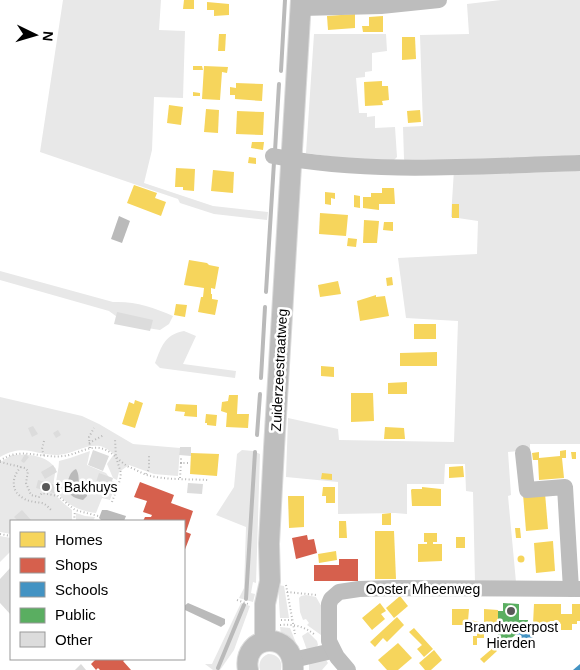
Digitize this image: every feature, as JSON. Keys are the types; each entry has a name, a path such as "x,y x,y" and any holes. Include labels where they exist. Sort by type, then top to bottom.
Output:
{"main road":[{"name":"Zuiderzeestraatweg","path":"271,642 276,606 270,581 270,544 283,158 301,4"},
{"path":"248,670 247,659 250,652 258,644 271,642 288,649 293,665"}],"street":[{"path":"301,4 381,6 439,0"},
{"path":"283,158 302,162 365,167 580,163"},
{"name":"Ooster Mheenweg","path":"331,599 335,594 342,591 394,588 575,589 565,487 526,490 524,453"},
{"path":"331,599 328,610 331,646 348,670"},
{"path":"293,665 331,646"}],"path":[{"path":"90,448 89,437 94,428"},
{"path":"89,443 104,435"},
{"path":"112,502 121,473 116,457 115,439"},
{"path":"44,441 42,449 44,456"},
{"path":"0,461 6,456 17,453 63,456 90,448 100,448 116,457 125,465 146,474 208,480"},
{"path":"146,474 149,469 149,454"},
{"path":"180,478 182,458"},
{"path":"0,461 28,471 26,483 31,495 39,497 52,511"},
{"path":"181,462 188,463"},
{"path":"21,467 15,475 13,483 18,494 31,502 44,503"},
{"path":"39,497 42,493 58,496 75,510 98,516"},
{"path":"74,520 75,510"},
{"path":"287,592 318,595 331,599"},
{"path":"237,600 255,606"},
{"path":"292,624 307,628 331,646"}],"shaded area":[{"path":"63,0 161,0 159,30 185,31 183,98 154,97 152,150 144,183 213,206 268,212 267,220 214,214 180,203 178,199 40,152"},
{"path":"501,0 580,0 580,160 406,164 404,159 403,127 423,126 420,35 469,34 467,4"},
{"path":"314,34 386,34 387,51 372,53 372,71 365,72 365,77 356,78 359,113 367,113 367,117 375,116 375,128 395,127 397,157 389,165 306,153"},
{"path":"580,167 580,444 530,444 530,450 508,452 511,495 508,496 516,582 475,582 473,492 466,491 465,464 445,464 444,484 407,484 407,514 338,514 338,482 286,477 288,418 338,429 339,440 454,442 458,321 406,318 398,258 477,254 478,221 451,217 454,170"},
{"path":"119,216 130,221 122,243 111,239"},
{"path":"0,271 113,302 129,302 144,305 173,316 169,324 160,330 128,325 109,311 0,280"},
{"path":"184,331 196,336 183,364 236,371 235,378 160,368 155,363 165,342 172,335"},
{"path":"0,397 82,416 133,444 180,448 178,476 154,474 129,465 119,472 117,480 113,478 107,464 114,454 100,446 89,446 58,455 23,450 0,457"},
{"path":"242,450 260,454 256,583 253,582 251,593 255,594 253,602 239,598 244,588 246,527 216,515 234,487 237,454"},
{"path":"90,451 87,465 106,473 116,483 110,500 102,498 96,513 84,511 65,501 57,491 56,485 59,461"},
{"path":"12,455 24,455 36,456 52,464 56,469 55,492 72,510 72,520 10,520 10,534 0,532 0,464"},
{"path":"76,469 79,484 87,492 87,496 83,500 72,496 68,488 69,477"},
{"path":"102,510 126,516 124,520 101,520 99,518"},
{"path":"76,513 95,517 94,520 76,520"},
{"path":"0,536 10,538 10,552 0,562"},
{"path":"278,585 284,586 289,618 280,618"},
{"path":"306,595 316,597 323,609 321,635 307,625 309,623 306,619 303,620 300,612 299,598"},
{"path":"188,603 225,619 225,624 221,627 185,610 185,605"},
{"path":"241,603 250,606 234,650 220,670 213,670 205,664 212,664"},
{"path":"280,627 290,628 298,648 296,651 281,634"},
{"path":"308,632 317,641 318,645 315,649 307,650 302,636"},
{"path":"268,654 279,658 281,670 260,670 261,660"},
{"path":"326,660 328,663 322,670 309,670 309,663"}],"building: Homes":[{"path":"184,0 194,0 194,9 183,9"},
{"path":"207,2 229,4 229,15 214,16 214,10 207,10"},
{"path":"355,14 355,28 328,30 327,16"},
{"path":"383,16 383,32 363,32 362,26 369,26 369,17"},
{"path":"219,34 226,34 225,51 218,51"},
{"path":"402,37 415,37 416,59 402,60"},
{"path":"193,66 202,66 203,70 193,70"},
{"path":"204,66 228,67 227,73 222,72 220,100 202,99"},
{"path":"382,81 382,86 388,86 389,100 382,101 383,105 365,106 364,82"},
{"path":"236,83 263,84 262,101 235,99 235,95 230,95 230,87 236,88"},
{"path":"193,92 200,93 200,96 193,96"},
{"path":"169,105 183,107 181,125 167,123"},
{"path":"206,109 219,110 218,133 204,132"},
{"path":"420,110 421,122 408,123 407,111"},
{"path":"237,111 264,112 263,135 236,134"},
{"path":"252,142 264,142 263,150 251,148"},
{"path":"249,157 256,158 256,164 248,163"},
{"path":"176,168 195,169 194,191 183,190 183,187 175,187"},
{"path":"213,170 234,172 233,193 211,191"},
{"path":"134,185 157,193 155,198 166,202 161,216 127,203"},
{"path":"382,188 394,188 395,204 379,204 379,210 363,208 363,197 371,197 371,193 382,193"},
{"path":"325,192 335,193 335,199 331,198 331,205 325,204"},
{"path":"354,195 360,196 360,208 354,207"},
{"path":"452,204 459,204 459,218 452,218"},
{"path":"320,213 348,215 346,236 319,234"},
{"path":"364,220 379,221 377,243 363,243"},
{"path":"384,222 393,222 393,231 383,230"},
{"path":"348,238 357,239 356,247 347,246"},
{"path":"189,260 219,267 215,289 211,288 212,299 218,300 215,315 198,312 204,288 184,285"},
{"path":"392,277 393,285 387,286 386,278"},
{"path":"338,281 341,294 320,297 318,285"},
{"path":"376,295 376,297 385,296 389,316 360,321 357,301"},
{"path":"176,304 187,305 185,317 174,315"},
{"path":"414,324 436,324 436,339 414,339"},
{"path":"437,352 437,366 400,366 400,353"},
{"path":"321,366 334,367 334,377 321,376"},
{"path":"407,382 407,394 388,394 388,383"},
{"path":"351,393 373,393 374,421 351,422"},
{"path":"229,395 238,395 237,414 249,414 248,428 226,427 227,413 221,411 222,402 228,401"},
{"path":"135,400 143,403 135,428 122,424 129,402 134,404"},
{"path":"176,404 197,405 197,417 184,416 185,412 175,411"},
{"path":"206,414 217,415 216,426 205,423"},
{"path":"385,427 404,428 405,439 384,439"},
{"path":"566,450 566,458 562,458 564,478 539,480 538,460 533,460 532,453 539,452 539,458 560,456 560,451"},
{"path":"571,452 576,452 576,459 572,459"},
{"path":"191,453 219,454 217,476 190,474"},
{"path":"463,466 464,477 449,478 449,467"},
{"path":"322,473 332,474 332,480 321,479"},
{"path":"323,487 335,487 335,503 326,503 326,496 322,496"},
{"path":"422,487 441,489 441,506 412,506 411,490 422,489"},
{"path":"545,493 548,529 526,531 523,494"},
{"path":"288,496 304,496 304,527 289,528"},
{"path":"391,513 391,525 382,525 382,514"},
{"path":"339,521 346,521 347,538 339,538"},
{"path":"515,528 520,528 521,538 516,538"},
{"path":"375,531 394,531 396,579 375,579"},
{"path":"424,533 437,533 437,542 433,542 433,544 442,544 442,561 418,562 418,544 427,544 427,542 424,542"},
{"path":"456,537 465,537 465,548 456,548"},
{"path":"553,541 555,571 536,573 534,543"},
{"path":"336,551 337,560 319,563 318,554"},
{"path":"521,555 525,559 521,563 517,559"},
{"path":"400,596 408,606 394,618 386,608"},
{"path":"380,603 386,611 381,614 385,619 372,630 362,618"},
{"path":"534,604 561,604 561,614 572,614 572,604 580,604 580,621 577,621 577,624 572,624 572,630 561,630 561,624 556,624 556,621 550,621 550,626 533,624"},
{"path":"452,609 469,609 466,625 452,625"},
{"path":"484,609 498,610 498,627 491,627 491,622 484,622"},
{"path":"397,617 404,625 387,642 383,638 375,647 370,642"},
{"path":"470,620 484,623 484,638 477,638 477,645 473,645 473,636 477,636 477,634 463,633 464,628 469,628"},
{"path":"414,628 433,649 424,657 417,649 422,645 409,632"},
{"path":"398,643 412,658 398,670 387,670 378,660"},
{"path":"494,647 497,651 484,663 480,659"},
{"path":"434,650 442,660 431,670 425,670 419,663"}],"building: Shops":[{"path":"140,482 174,495 171,503 193,511 186,532 191,534 185,549 185,520 144,520 145,517 151,517 152,515 143,512 147,501 134,497"},
{"path":"307,535 308,540 314,539 317,553 296,559 292,538"},
{"path":"339,559 358,559 358,581 314,581 314,565 339,565"},
{"path":"95,660 124,660 123,661 131,670 100,670 98,668 96,670 91,664"}],"building: Schools":[{"path":"524,628 533,638 525,645 516,635"},
{"path":"580,664 580,670 573,670"}],"building: Public":[{"path":"503,603 519,604 519,620 528,620 528,624 498,650 498,625 503,625 503,621 498,621 498,611 503,611"}],"building: Other":[{"path":"117,312 153,320 150,331 114,324"},
{"path":"33,426 38,434 32,437 28,428"},
{"path":"58,430 61,435 56,438 53,433"},
{"path":"180,447 191,447 191,456 179,455"},
{"path":"93,450 109,456 103,471 88,465"},
{"path":"25,454 29,457 24,463 21,461"},
{"path":"53,465 57,472 45,479 41,472"},
{"path":"99,473 113,478 108,493 94,488"},
{"name":"t Bakhuys","path":"38,480 56,485 54,493 36,488"},
{"path":"188,483 203,484 202,494 187,493"},
{"path":"22,510 31,520 17,520 14,517"},
{"path":"10,568 10,614 0,603 0,579"},
{"path":"81,664 86,670 75,670"}],"waterway":[{"path":"281,71 285,0"},
{"path":"275,151 279,84"},
{"path":"266,292 274,162"},
{"path":"261,378 265,307"},
{"path":"257,435 260,394"},
{"path":"246,599 255,452"},
{"path":"218,668 244,605"}],"place":[{"name":"t Bakhuys","path":"46,487"},
{"name":"Brandweerpost Hierden","path":"511,611"}]}
